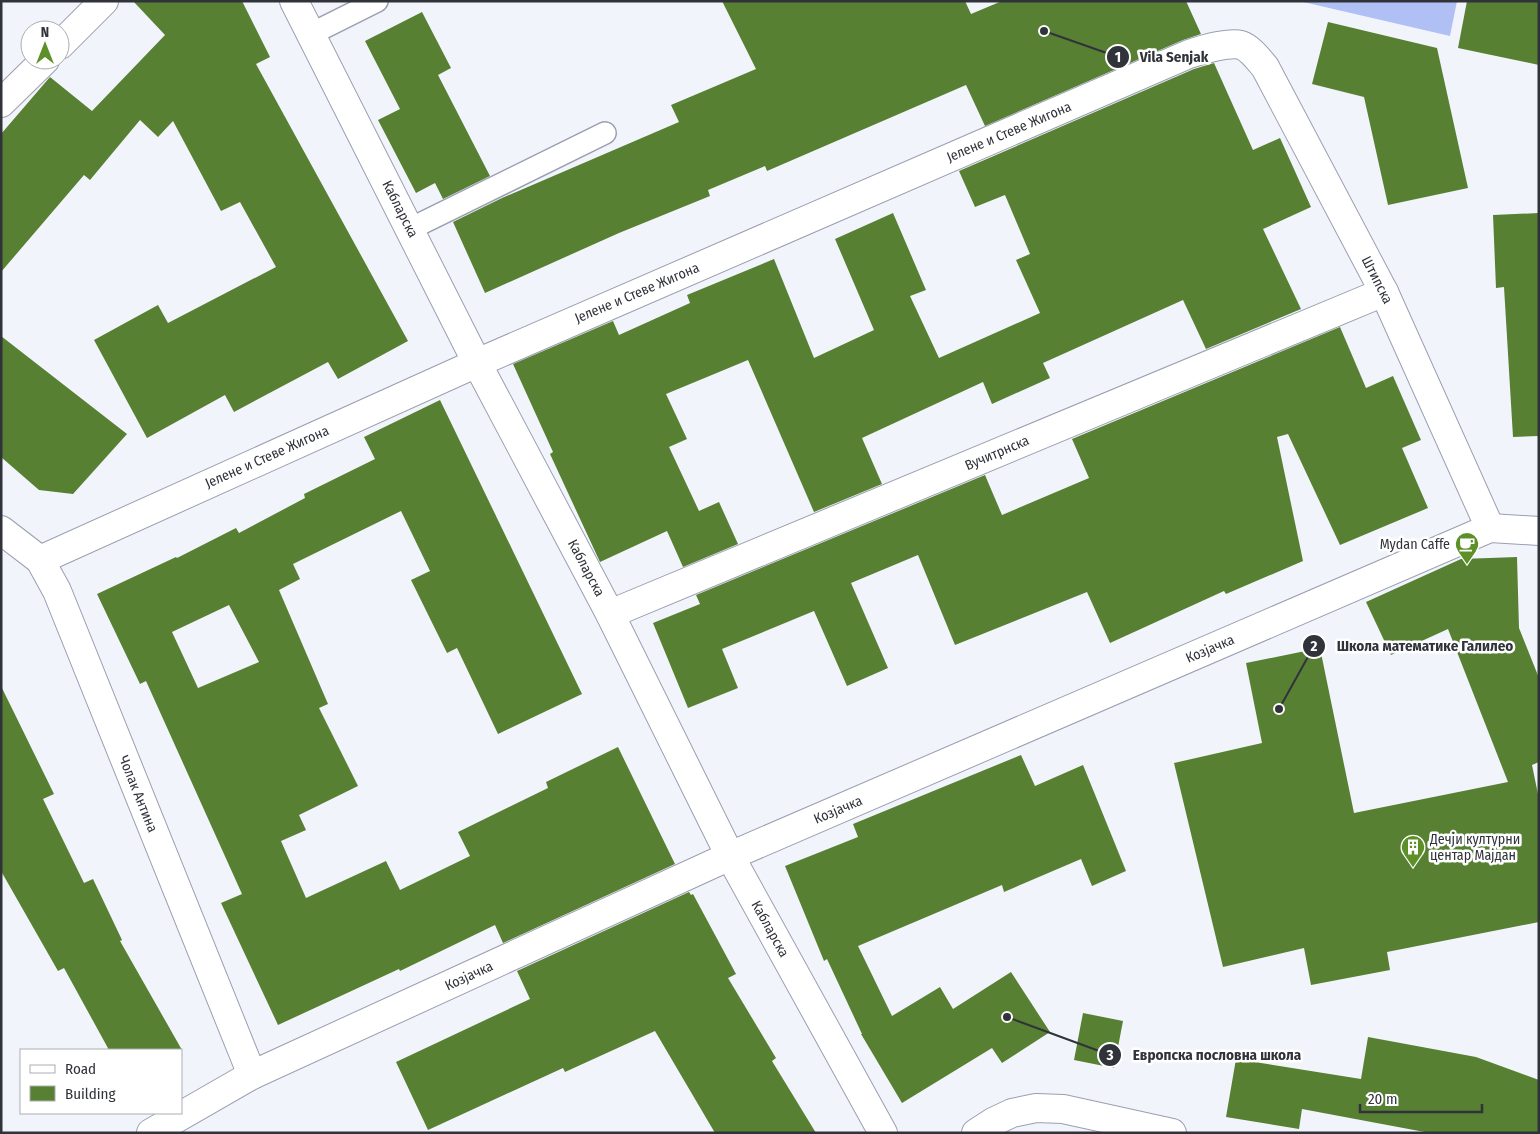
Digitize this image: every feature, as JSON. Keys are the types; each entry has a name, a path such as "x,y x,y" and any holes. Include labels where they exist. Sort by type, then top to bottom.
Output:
{"street":[{"path":"70,35 104,1"},
{"name":"Кабларска","path":"294,1 477,363 610,614 730,856 883,1133"},
{"name":"Штипска","path":"1241,45 1265,67 1384,292 1490,528"},
{"name":"Јелене и Стеве Жигона","path":"40,560 477,363 1189,54 1218,46 1241,45"},
{"path":"1,103 35,70"},
{"name":"Вучитрнска","path":"610,614 1384,292"},
{"name":"Козјачка","path":"151,1133 252,1075 730,856 1490,528 1539,531"},
{"name":"Чолак Антина","path":"1,530 40,560 57,591 252,1075"},
{"path":"976,1133 1012,1113 1036,1108 1063,1109 1172,1133"}],"lane":[{"path":"311,34 377,1"},
{"path":"410,229 605,134"}],"shaded area":[{"path":"1299,1 1457,1 1450,36"}],"building":[{"path":"133,1 242,1 270,57 256,64 408,341 338,379 328,362 234,412 225,395 147,438 94,340 158,305 168,323 276,267 240,202 221,211 173,121 158,137 140,120 90,180 84,175 1,272 1,134 50,77 92,111 165,35"},
{"path":"722,1 965,1 971,14 1002,1 1186,1 1201,34 1183,40 985,126 966,85 767,171 765,166 708,190 710,196 619,233 485,293 453,222 502,198 679,122 671,105 756,69"},
{"path":"1467,1 1539,1 1539,65 1458,48"},
{"path":"422,12 451,68 438,75 490,176 443,199 435,183 416,193 378,120 400,109 365,41"},
{"path":"1328,22 1437,48 1468,188 1388,205 1364,97 1312,84"},
{"path":"1214,63 1253,150 1280,138 1311,207 1263,229 1301,309 1206,349 1183,300 1043,363 1050,378 992,404 983,382 862,438 882,484 814,512 748,360 666,394 687,439 669,447 699,511 719,502 738,544 683,567 667,531 600,562 550,454 553,452 513,364 613,321 619,335 690,303 687,295 774,259 814,358 874,330 835,239 893,213 926,290 910,296 939,358 1040,313 1016,260 1030,254 1005,195 975,207 959,171 1194,69"},
{"path":"1539,213 1539,436 1513,437 1504,287 1496,288 1493,215"},
{"path":"1340,327 1366,388 1393,376 1421,440 1402,448 1428,508 1340,545 1288,434 1277,437 1303,561 1226,594 1224,591 1110,643 1087,592 955,645 918,555 851,583 888,668 847,686 814,611 722,649 738,688 688,708 653,623 700,604 696,595 985,475 1002,515 1089,478 1072,439"},
{"path":"1,336 127,434 73,494 39,490 1,457"},
{"path":"440,400 582,694 498,734 457,648 447,653 411,580 430,571 401,511 293,564 300,579 279,590 328,704 319,708 358,786 299,815 306,830 281,841 306,898 386,861 400,890 470,856 458,832 548,788 546,782 618,747 675,864 503,943 495,925 400,971 399,969 278,1025 221,903 242,894 146,681 140,684 97,594 177,558 236,528 239,533 305,498 304,494 375,459 364,437","holes":["229,605 259,662 198,688 172,632"]},
{"path":"1517,557 1519,628 1539,678 1539,762 1532,765 1539,799 1539,922 1387,952 1390,970 1311,985 1304,948 1223,967 1174,763 1262,743 1246,663 1320,648 1354,813 1508,782 1448,629 1391,655 1366,602 1461,559"},
{"path":"1,686 54,794 43,799 84,883 93,879 122,940 120,941 181,1049 108,1049 64,968 58,971 1,871"},
{"path":"1021,755 1035,786 1083,765 1126,871 1092,886 1081,859 1004,892 1002,885 858,946 892,1016 940,987 953,1009 1011,972 1050,1032 1002,1063 992,1048 902,1103 861,1034 827,959 824,961 785,866 858,837 853,824"},
{"path":"689,892 691,895 693,894 736,974 728,978 776,1058 772,1061 816,1133 715,1133 655,1031 565,1072 563,1068 428,1130 396,1062 530,999 517,971"},
{"path":"1083,1013 1123,1021 1114,1068 1074,1060"},
{"path":"1368,1037 1476,1057 1539,1080 1539,1133 1430,1133 1302,1109 1299,1129 1226,1117 1236,1059 1361,1079"}],"place":[{"name":"Vila Senjak","path":"1044,31"},
{"name":"Mydan Caffe","path":"1467,565"},
{"name":"Школа математике Галилео","path":"1279,709"},
{"name":"Дечји културни центар Мајдан","path":"1413,868"},
{"name":"Европска пословна школа","path":"1007,1017"}]}
